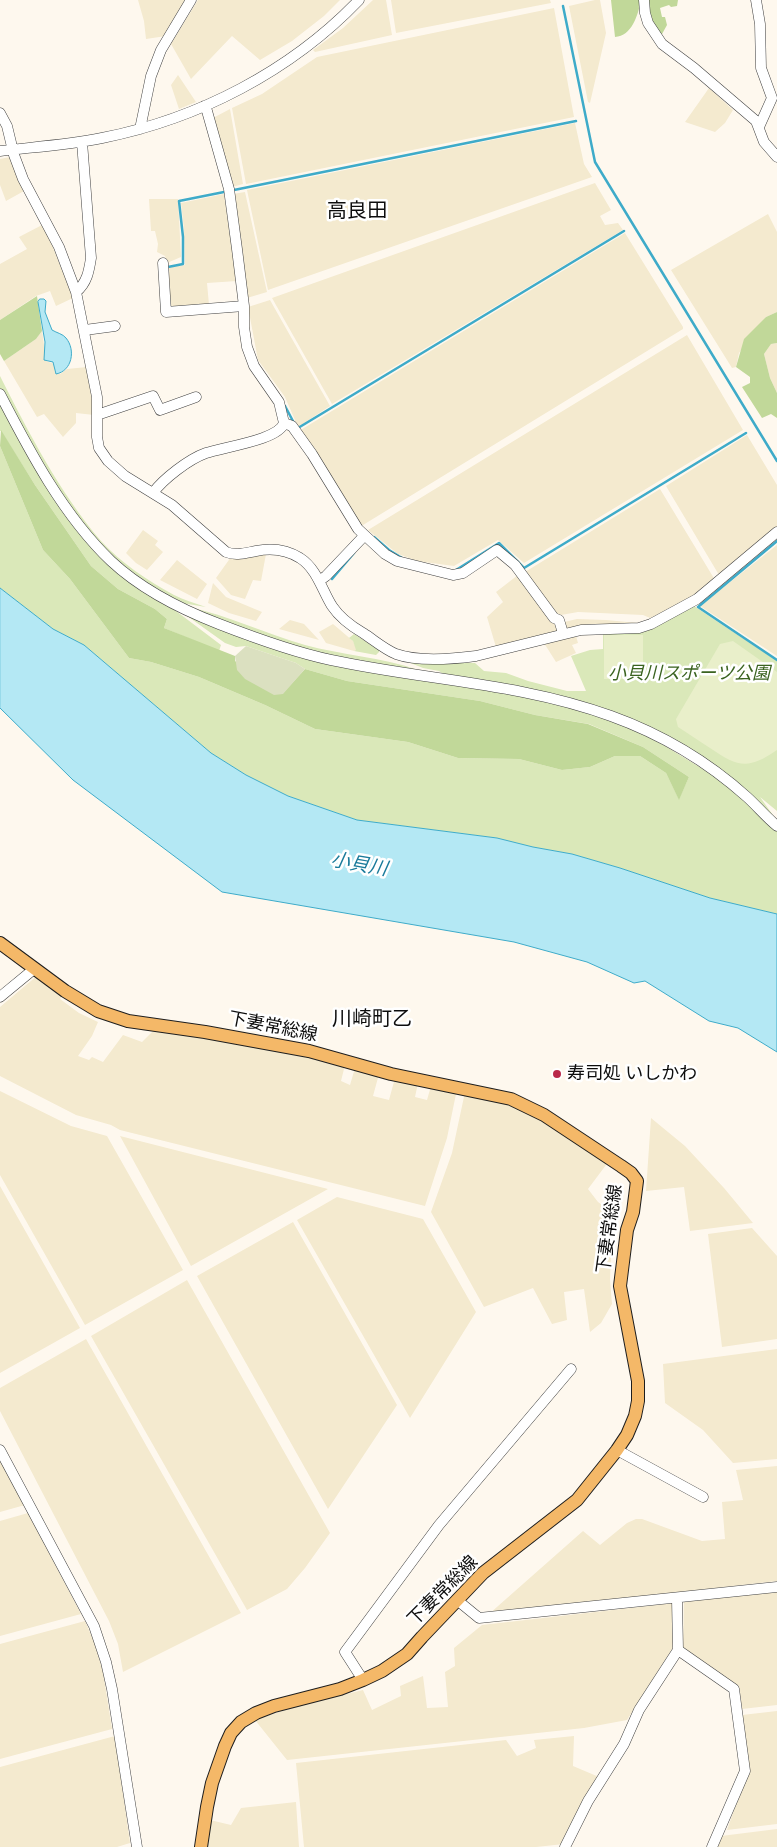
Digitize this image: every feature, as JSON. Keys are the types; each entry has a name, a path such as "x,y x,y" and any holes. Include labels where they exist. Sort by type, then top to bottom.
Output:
{"main road":[{"name":"下妻常総線","path":"0,943 75,998 98,1011 128,1021 205,1032 309,1051 391,1074 511,1099 544,1116 630,1173 637,1181 633,1212 627,1230 620,1286 638,1381 638,1401 630,1428 617,1450 577,1500 483,1573 422,1636 408,1654 382,1671 363,1680 340,1689 274,1706 256,1713 241,1722 231,1733 212,1783 201,1847"}],"street":[{"path":"140,129 150,76 190,0"},
{"path":"0,151 82,142 140,129 204,106 258,79 284,63 314,41 360,0"},
{"path":"644,0 648,23 662,44 694,68 756,121 764,142 777,158"},
{"path":"759,127 772,98 760,59 760,1"},
{"path":"153,493 168,476 204,454 260,439 279,430 284,422 279,402 252,361 244,327 244,306 229,189 207,110 204,106"},
{"path":"0,113 7,126 23,180 59,247 76,292 97,397 98,443 102,454 125,476 172,505 226,552 235,554 268,549 280,550 300,558 320,581 332,606 340,617 393,656 459,658 476,656 563,633 581,630 639,628 656,622 697,599 777,532"},
{"path":"76,292 84,283 89,271 91,258 82,142"},
{"path":"163,262 166,312 244,306"},
{"path":"85,330 116,326"},
{"path":"0,394 48,478 93,543 129,576 174,605 234,630 308,655 363,666 471,682 546,698 609,715 658,736 690,754 747,797 777,826"},
{"path":"97,415 153,396 160,410 196,397"},
{"path":"284,422 292,426 312,454 350,518 364,536 386,554 397,562 448,574 462,572 497,550 515,565 554,618 559,620 563,633"},
{"path":"320,581 364,536"},
{"path":"0,997 34,968"},
{"path":"363,1680 345,1652 439,1525 571,1369"},
{"path":"0,1450 94,1626 106,1662 112,1689 136,1847"},
{"path":"617,1450 703,1497"},
{"path":"457,1600 479,1618 677,1599 777,1587"},
{"path":"564,1847 588,1801 624,1744 639,1710 678,1650 677,1599"},
{"path":"678,1650 734,1689 745,1772 712,1847"}],"shaded area":[{"path":"138,0 185,0 166,36 146,39 144,21"},
{"path":"198,0 340,0 324,16 292,41 260,60 232,36 191,79 171,44"},
{"path":"373,0 386,0 392,35 315,52 313,50 343,28"},
{"path":"391,0 550,0 551,3 396,33"},
{"path":"600,0 606,33 590,103 588,102 569,6"},
{"path":"554,8 574,117 246,184 232,108 262,94 317,57"},
{"path":"178,75 196,102 179,109 171,85"},
{"path":"709,88 733,110 725,123 715,132 685,122"},
{"path":"230,109 243,184 232,187 213,118"},
{"path":"575,123 584,164 592,177 268,290 247,190"},
{"path":"10,157 24,191 6,201 0,185 0,159"},
{"path":"595,183 611,210 600,216 605,225 618,223 623,230 332,404 272,298"},
{"path":"245,192 267,292 247,298 233,194"},
{"path":"224,194 237,281 207,283 209,305 171,309 168,267 185,265 181,203"},
{"path":"149,199 178,199 181,257 167,263 165,256 157,252 158,244 155,231 151,231"},
{"path":"768,214 777,232 777,312 766,317 739,353 736,367 732,368 671,270"},
{"path":"42,225 73,298 56,306 50,291 36,296 0,320 0,264 27,249 19,237"},
{"path":"625,233 683,329 363,525 358,524 299,431"},
{"path":"270,300 330,406 298,427 285,397 258,360 248,307"},
{"path":"42,331 44,358 46,361 54,364 55,372 60,374 67,369 87,367 94,415 76,413 76,423 63,437 44,414 37,417 4,361 36,339"},
{"path":"687,335 743,430 524,563 498,540 454,566 417,561 398,554 368,530"},
{"path":"777,343 777,393 770,378 764,354 771,344"},
{"path":"747,435 777,485 777,526 719,575 666,486"},
{"path":"660,489 715,580 689,601 650,618 643,615 578,612 561,615 556,613 525,572"},
{"path":"143,530 158,541 155,545 163,552 147,570 126,553"},
{"path":"777,545 777,656 700,606"},
{"path":"266,554 261,581 253,580 245,599 231,595 216,578 231,557 245,558"},
{"path":"177,560 207,584 197,599 160,580"},
{"path":"518,575 555,623 558,632 496,647 487,617 503,602 496,592"},
{"path":"213,583 226,597 262,612 256,621 229,613 208,603"},
{"path":"577,619 638,623 566,628 564,622"},
{"path":"290,620 304,624 319,640 279,629"},
{"path":"333,624 353,641 357,650 354,651 326,643 319,632"},
{"path":"576,636 578,643 572,645 576,653 556,662 544,643"},
{"path":"38,975 63,993 60,999 79,1013 98,1022 92,1036 78,1056 89,1060 92,1057 103,1062 123,1035 142,1042 153,1031 242,1043 345,1065 341,1081 350,1085 355,1068 379,1074 373,1096 389,1100 395,1078 418,1083 415,1097 427,1100 431,1086 454,1090 456,1094 447,1138 425,1206 120,1130 111,1125 76,1115 0,1076 0,1007"},
{"path":"0,1091 71,1126 107,1136 183,1270 85,1325 0,1175"},
{"path":"465,1092 512,1104 544,1120 609,1161 588,1189 598,1202 616,1215 612,1223 610,1280 612,1304 601,1323 590,1332 584,1289 564,1292 567,1320 552,1324 533,1288 484,1307 431,1212 452,1153"},
{"path":"651,1118 685,1146 753,1223 690,1231 684,1187 646,1191"},
{"path":"120,1136 328,1189 191,1266"},
{"path":"0,1186 80,1328 0,1373"},
{"path":"337,1197 423,1219 476,1312 410,1418 297,1220"},
{"path":"293,1222 397,1405 328,1509 197,1276"},
{"path":"752,1228 777,1256 777,1339 722,1347 708,1234"},
{"path":"187,1280 330,1533 287,1589 247,1610 91,1336"},
{"path":"86,1339 241,1613 123,1672 118,1644 109,1621 0,1411 0,1388"},
{"path":"777,1349 777,1459 733,1463 703,1430 665,1403 663,1364"},
{"path":"0,1460 25,1505 0,1512"},
{"path":"777,1466 777,1581 489,1614 583,1531 600,1545 627,1523 636,1519 642,1519 702,1541 725,1539 722,1502 743,1500 736,1470"},
{"path":"28,1513 81,1614 0,1636 0,1521"},
{"path":"777,1591 777,1705 742,1709 739,1686 683,1649 684,1602"},
{"path":"674,1603 675,1628 672,1649 627,1720 584,1728 287,1760 255,1720 294,1707 363,1690 372,1710 401,1696 400,1686 423,1676 427,1708 448,1707 445,1672 455,1666 454,1648 482,1625"},
{"path":"85,1621 95,1644 103,1672 112,1729 0,1759 0,1644"},
{"path":"777,1711 777,1824 727,1830 748,1771 742,1715"},
{"path":"115,1736 130,1843 117,1847 0,1847 0,1767"},
{"path":"574,1736 573,1766 599,1777 564,1844 536,1847 304,1847 296,1763 506,1740 517,1756 536,1748 534,1740"},
{"path":"296,1802 299,1847 207,1847 210,1820 231,1825 241,1808"},
{"path":"777,1829 777,1847 716,1847 721,1836"}],"green space":[{"path":"611,0 641,0 633,24 621,36 615,37"},
{"path":"649,0 678,0 677,6 671,7 669,5 660,8 662,17 665,17 667,25 662,34 659,33 649,15"},
{"path":"37,296 42,331 36,339 4,361 0,354 0,320"},
{"path":"777,312 777,343 771,344 764,354 770,378 777,393 777,418 771,414 762,418 742,387 750,383 750,377 736,367 744,339 766,317"},
{"path":"0,376 58,482 101,541 126,564 154,584 178,597 206,607 177,604 117,562 76,517 32,449 0,388"},
{"path":"0,398 98,552 221,645 219,651 164,628 167,619 155,609 118,589 91,566 0,431"},
{"path":"1,430 35,485 91,566 118,589 155,609 167,619 164,628 235,656 235,661 282,694 305,669 347,681 480,701 535,715 588,724 643,747 689,777 679,800 666,773 640,756 615,756 590,767 562,770 519,759 458,758 408,742 315,729 199,677 151,662 129,658 70,579 43,550 0,446"},
{"path":"0,446 43,550 70,579 129,658 151,662 199,677 315,729 408,742 458,758 519,759 562,770 590,767 615,756 640,756 666,773 679,799 689,777 643,747 589,724 535,715 480,701 347,681 305,669 296,663 246,646 236,647 225,643 183,613 234,632 431,680 553,702 647,735 724,782 777,831 777,914 710,898 572,854 497,838 357,820 288,796 246,775 211,753 84,645 53,629 0,588"},
{"name":"小貝川スポーツ公園","path":"694,606 777,661 777,811 760,797 775,818 655,730 446,676 439,671 423,668 396,657 435,662 475,663 484,671 506,673 567,691 586,691 571,656 590,650 603,649 603,634 624,633"},
{"path":"188,607 203,610 305,645 390,662 418,670 348,660 271,640"},
{"path":"354,634 379,650 379,652 376,655 354,651 356,650 353,641 349,638"},
{"path":"604,635 643,635 643,679 604,679"},
{"path":"733,641 777,672 777,750 758,761 743,764 728,759 678,727 676,719 720,644"},
{"path":"246,646 296,663 305,669 283,694 274,695 245,679 237,670 235,656"}],"water":[{"path":"40,299 46,301 45,312 52,330 65,337 71,348 69,364 66,369 56,374 53,362 44,360 45,342 38,302"},
{"name":"小貝川","path":"0,588 53,629 84,645 211,753 246,775 288,796 357,820 497,838 572,854 710,898 777,914 777,1052 738,1028 709,1021 645,981 634,983 587,962 514,942 222,892 73,780 0,708"}],"waterway":[{"path":"563,6 595,162 777,461"},
{"path":"234,190 576,121"},
{"path":"168,267 183,264 183,237 179,201 224,192"},
{"path":"298,428 624,231"},
{"path":"285,406 294,423"},
{"path":"456,570 499,543 524,568 746,433"},
{"path":"374,537 402,558"},
{"path":"777,541 698,607 777,660"},
{"path":"332,579 354,553"}],"place":[{"name":"寿司処 いしかわ","path":"557,1074"}],"district":[{"name":"高良田","path":"357,211"},
{"name":"川崎町乙","path":"372,1019"}]}
